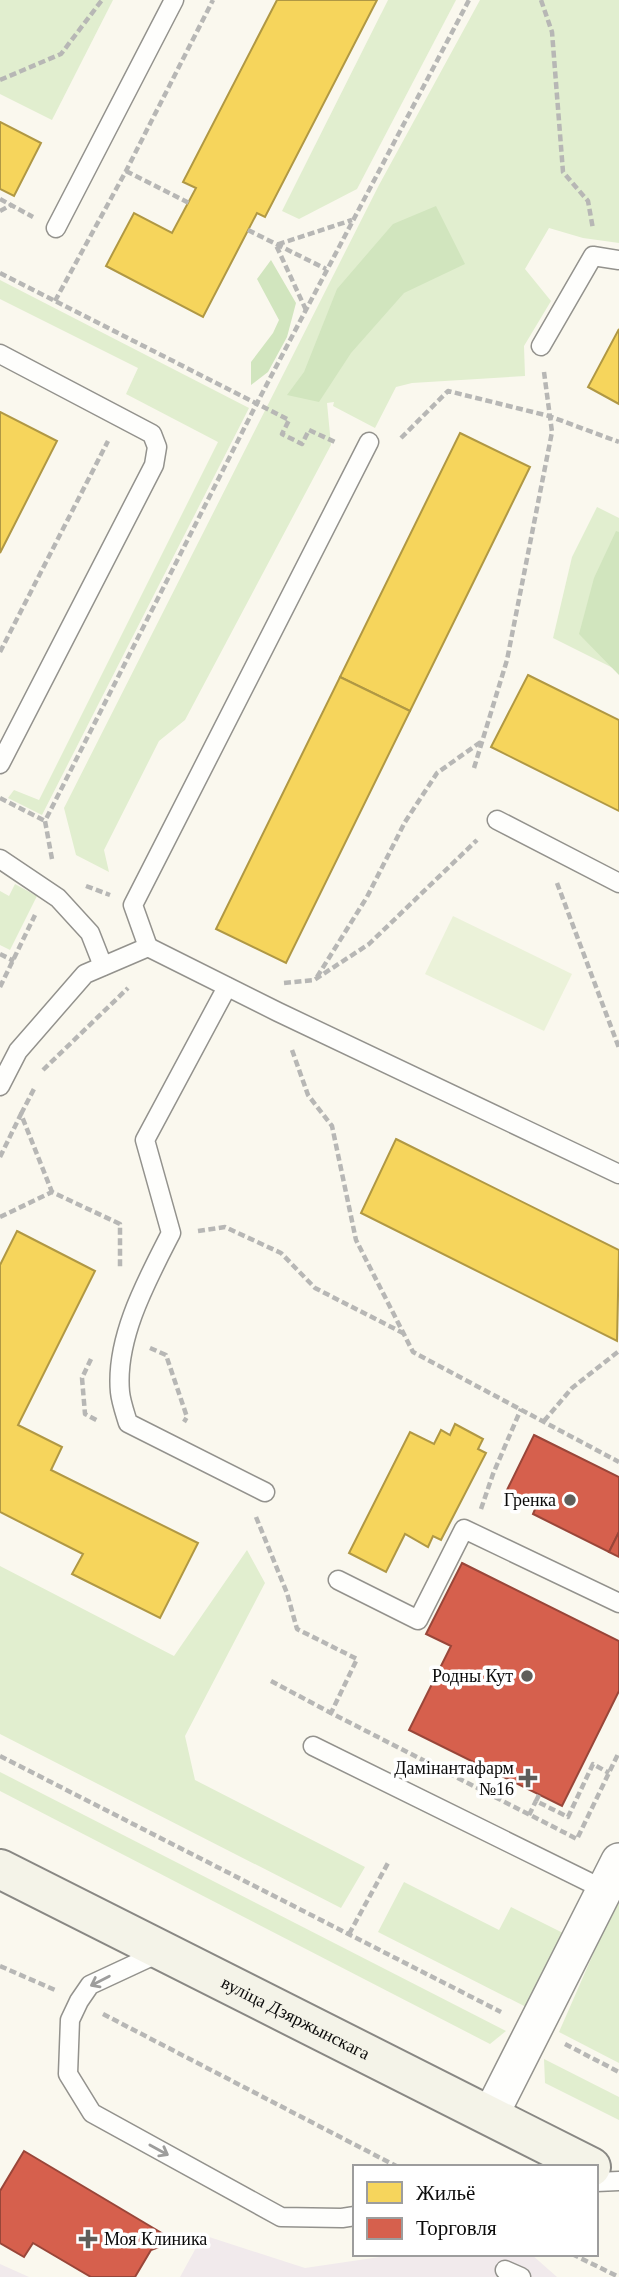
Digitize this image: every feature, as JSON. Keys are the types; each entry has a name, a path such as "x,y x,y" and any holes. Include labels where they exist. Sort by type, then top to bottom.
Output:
{"main road":[{"name":"вуліца Дзяржынскага","path":"0,1869 587,2165"},
{"path":"598,2170 619,2181"}],"street":[{"path":"490,2116 612,1875"}],"lane":[{"path":"56,228 174,0"},
{"path":"541,345 593,256 619,260"},
{"path":"0,354 152,434 157,447 154,465 0,764"},
{"path":"369,442 133,905 156,951 619,1174"},
{"path":"497,820 619,883"},
{"path":"0,859 58,898 90,933 103,966"},
{"path":"0,1086 18,1051 85,974 156,951"},
{"path":"227,987 145,1140 167,1219 169,1236 140,1294 120,1361 120,1393 128,1423 265,1492"},
{"path":"338,1580 418,1620 464,1529 619,1603"},
{"path":"313,1745 612,1875"},
{"path":"161,1952 90,1985 70,2020 68,2074 92,2113 281,2217 353,2216"},
{"path":"598,2182 619,2181"}],"path":[{"path":"0,79 61,54 102,0"},
{"path":"55,301 126,171 213,0"},
{"path":"0,799 45,821 326,269 469,0"},
{"path":"541,0 552,32 563,172 588,201 594,238"},
{"path":"126,171 189,202"},
{"path":"0,199 56,228"},
{"path":"0,211 11,205"},
{"path":"276,245 353,220"},
{"path":"248,230 326,269"},
{"path":"276,245 306,310"},
{"path":"0,273 289,420 282,434 302,444 309,430 326,438"},
{"path":"474,768 507,660 552,432 541,345"},
{"path":"401,438 448,391 549,416 619,442"},
{"path":"0,652 108,441 96,435"},
{"path":"314,980 367,897 405,822 437,773 482,741"},
{"path":"227,987 314,980 369,944 497,820"},
{"path":"542,843 619,1048"},
{"path":"77,882 133,905"},
{"path":"0,1157 44,1069 156,951"},
{"path":"0,954 14,961"},
{"path":"278,1012 308,1095 332,1126 356,1240 413,1352 619,1462"},
{"path":"21,1114 52,1192"},
{"path":"169,1236 225,1227 281,1253 315,1287 403,1333"},
{"path":"127,1337 166,1355 187,1417 173,1445"},
{"path":"544,1421 572,1388 619,1351"},
{"path":"472,1533 493,1474 522,1409"},
{"path":"271,1681 331,1713"},
{"path":"453,1777 577,1839 619,1752"},
{"path":"0,1756 619,2072"},
{"path":"536,1801 568,1817 593,1764 609,1773"},
{"path":"529,1815 540,1795"},
{"path":"349,1934 387,1863"},
{"path":"0,1966 79,2001 394,2165"},
{"path":"576,2256 619,2277"}],"shaded area":[{"path":"203,2235 305,2268 386,2256 533,2256 557,2277 180,2277"},
{"path":"0,2264 29,2277 0,2277"}],"green space":[{"path":"0,0 113,0 52,120 0,94"},
{"path":"388,0 456,0 357,189 299,219 282,211"},
{"path":"480,0 619,0 619,243 583,238 549,228 525,269 551,301 524,346 525,376 412,383 396,387 375,428 333,406 334,402 327,403 331,445 185,720 159,741 104,850 109,872 76,855 64,808 379,185"},
{"path":"436,206 465,264 404,293 351,353 319,402 287,395 304,372 337,289 393,224"},
{"path":"271,260 296,303 287,337 268,372 251,385 251,362 273,333 279,320 257,279"},
{"path":"0,280 249,408 42,815 8,798 14,790 39,800 218,442 126,394 138,368 0,299"},
{"path":"597,507 619,518 619,671 553,638 572,557"},
{"path":"616,531 619,532 619,675 579,634 594,578"},
{"path":"15,884 37,896 10,950 0,945 0,891 9,896"},
{"path":"453,916 572,974 544,1031 425,974"},
{"path":"247,1550 265,1583 185,1736 195,1780 365,1867 341,1908 0,1734 0,1566 174,1656"},
{"path":"0,1772 506,2031 490,2044 0,1791"},
{"path":"404,1882 499,1930 511,1907 565,1934 528,2008 378,1932"},
{"path":"619,1895 619,2063 559,2032"},
{"path":"544,2059 619,2097 619,2120 545,2083"}],"building: Жильё":[{"path":"277,0 377,0 265,217 257,213 203,317 106,266 134,213 172,233 196,188 183,182"},
{"path":"0,122 41,143 14,196 0,189"},
{"path":"619,329 619,404 588,387"},
{"path":"0,412 57,441 0,553"},
{"path":"460,433 530,467 410,711 340,677"},
{"path":"528,675 619,720 619,811 491,747"},
{"path":"340,677 410,711 286,963 216,929"},
{"path":"396,1139 619,1250 617,1341 361,1213"},
{"path":"17,1231 95,1271 18,1425 62,1447 51,1470 198,1543 160,1618 72,1574 83,1554 0,1512 0,1265"},
{"path":"455,1424 483,1439 478,1449 486,1453 441,1540 433,1536 428,1547 405,1534 386,1572 349,1553 410,1432 434,1444 441,1430 450,1435"}],"building: Торговля":[{"name":"Гренка","path":"534,1435 619,1477 619,1532 609,1552 533,1514 536,1507 506,1492"},
{"path":"619,1532 619,1557 609,1552"},
{"name":"Родны Кут","path":"462,1563 619,1641 619,1691 562,1806 409,1730 451,1646 426,1634"},
{"path":"24,2151 175,2241 151,2250 135,2277 91,2277 33,2243 24,2257 0,2243 0,2191"}],"place":[{"name":"Гренка","path":"570,1500"},
{"name":"Родны Кут","path":"527,1676"},
{"name":"Дамінантафарм №16","path":"528,1778"},
{"name":"Моя Клиника","path":"88,2239"}]}
